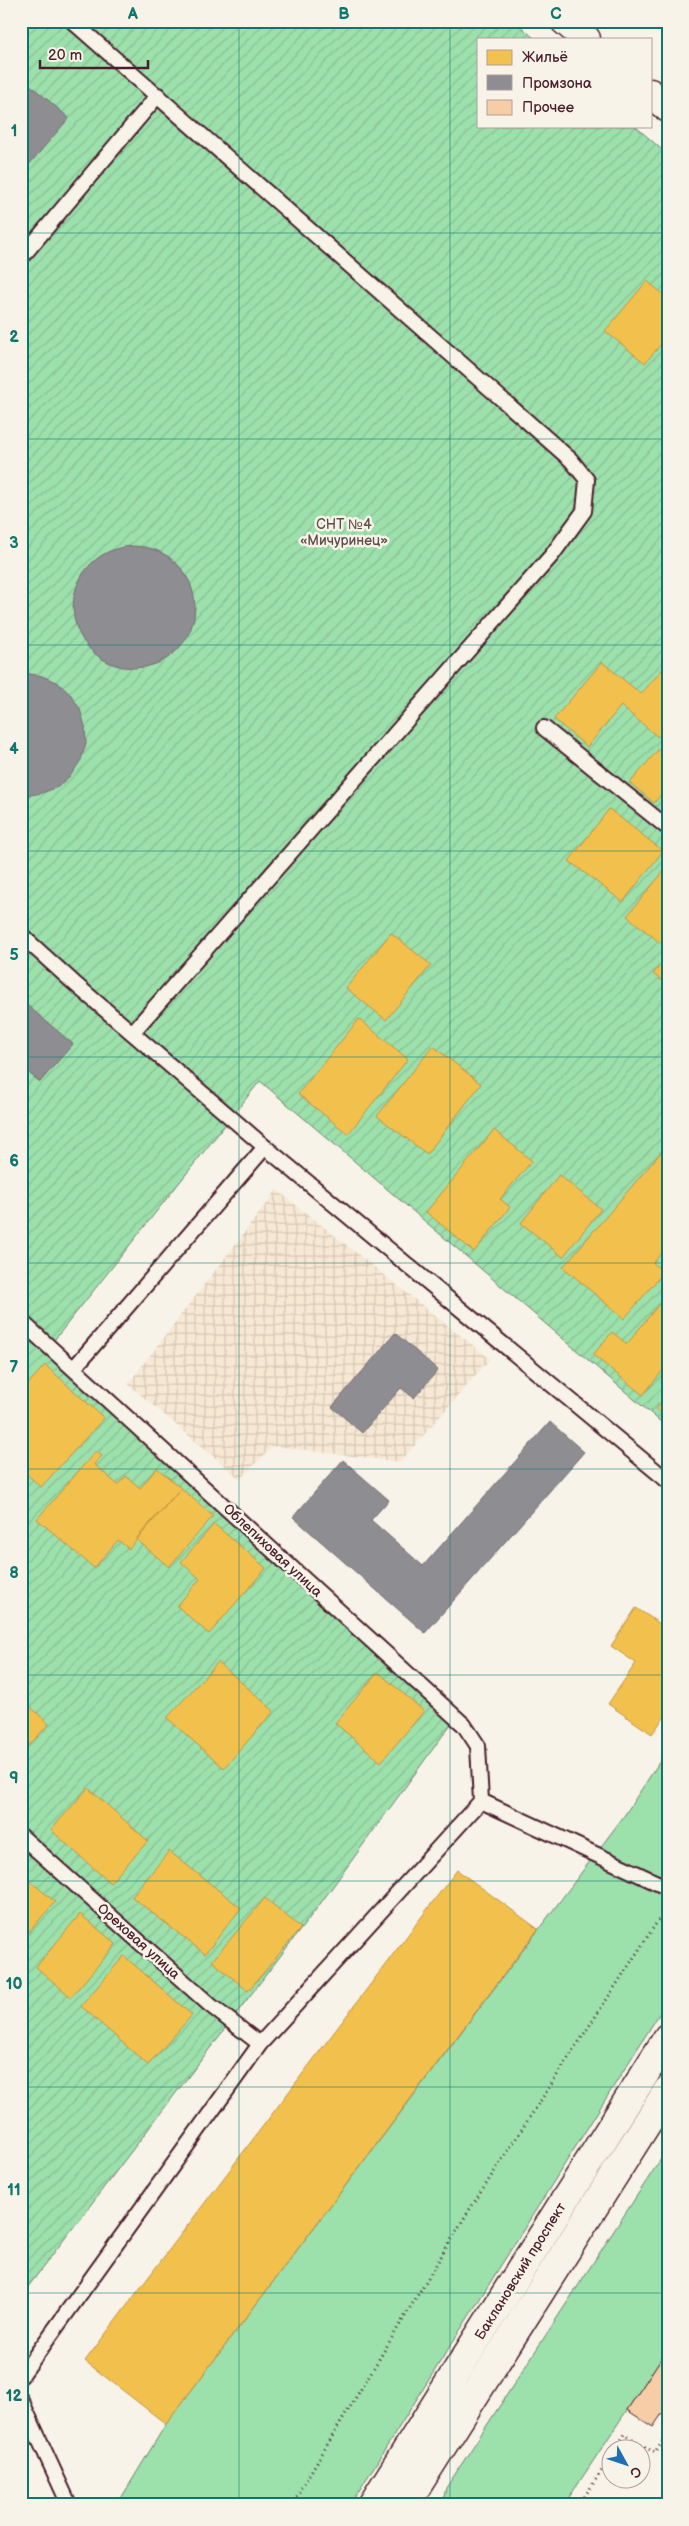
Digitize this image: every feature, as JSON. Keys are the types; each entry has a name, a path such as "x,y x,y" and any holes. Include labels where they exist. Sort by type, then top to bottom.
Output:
{"main road":[{"path":"565,21 585,38"},
{"path":"652,95 668,108"},
{"name":"Баклановский проспект","path":"372,2505 668,2037"},
{"name":"Баклановский проспект","path":"405,2505 668,2090"}],"lane":[{"path":"72,21 571,460 587,480 584,511 552,555 132,1033"},
{"path":"21,258 158,96"},
{"path":"544,728 668,828"},
{"path":"21,935 265,1147 668,1481"},
{"path":"74,1368 265,1147"},
{"name":"Облепиховая улица","path":"21,1321 464,1725 478,1746 481,1801"},
{"path":"21,2376 260,2044 481,1801 668,1888"},
{"name":"Ореховая улица","path":"21,1836 210,2004 260,2044"},
{"path":"21,2400 67,2500 66,2505"}],"path":[{"path":"291,2505 466,2215 668,1906"},
{"path":"652,2451 655,2453 668,2433"},
{"path":"579,2505 602,2470"}],"shaded area":[{"path":"277,1190 490,1359 400,1462 273,1446 240,1479 128,1384"}],"green space":[{"name":"СНТ №4 «Мичуринец»","path":"21,21 515,21 534,38 477,38 477,128 637,128 668,155 668,1428 260,1081 44,1353 402,1675 451,1724 320,1904 21,2296"},
{"path":"668,1749 668,2000 350,2505 117,2505 166,2424 624,1816"},
{"path":"668,2148 668,2348 608,2438 602,2438 602,2448 564,2505 442,2505 446,2488"}],"building: Жильё":[{"path":"647,281 668,298 668,336 645,363 605,331"},
{"path":"602,662 641,694 668,663 668,726 658,737 621,706 587,747 554,719"},
{"path":"668,738 668,786 654,803 630,783"},
{"path":"609,809 663,851 623,902 569,861"},
{"path":"668,866 668,949 627,916"},
{"path":"391,933 431,965 386,1020 346,988"},
{"path":"668,955 668,985 653,974"},
{"path":"359,1019 408,1059 348,1134 298,1094"},
{"path":"433,1046 481,1084 427,1154 377,1116"},
{"path":"494,1130 532,1161 500,1199 510,1207 474,1252 426,1212"},
{"path":"668,1144 668,1245 653,1263 664,1272 624,1319 563,1267"},
{"path":"559,1175 601,1209 563,1257 521,1223"},
{"path":"659,1304 668,1311 668,1364 643,1395 593,1355 612,1332 627,1344"},
{"path":"45,1365 104,1418 41,1487 21,1469 21,1392"},
{"path":"668,1373 668,1388 661,1382"},
{"path":"668,1396 668,1419 656,1409"},
{"path":"96,1451 102,1456 94,1464 118,1485 126,1476 140,1488 157,1468 181,1488 129,1549 118,1540 94,1568 37,1519"},
{"path":"181,1488 213,1516 169,1567 136,1539"},
{"path":"214,1524 266,1568 209,1634 177,1606 200,1579 181,1562"},
{"path":"636,1608 668,1629 668,1712 652,1734 608,1704 636,1663 611,1646"},
{"path":"218,1662 274,1711 224,1768 167,1718"},
{"path":"378,1672 424,1711 381,1762 335,1723"},
{"path":"21,1698 49,1724 21,1754"},
{"path":"88,1788 148,1841 110,1883 51,1830"},
{"path":"169,1851 241,1908 205,1954 132,1897"},
{"path":"457,1870 538,1929 166,2424 85,2361"},
{"path":"24,1876 55,1902 21,1941 21,1879"},
{"path":"265,1898 301,1928 248,1991 212,1961"},
{"path":"80,1914 116,1944 71,1997 36,1967"},
{"path":"124,1956 192,2015 148,2065 81,2006"}],"building: Промзона":[{"path":"21,77 69,118 21,174"},
{"path":"134,546 146,547 157,551 168,556 177,564 185,573 190,584 194,595 194,619 190,630 185,641 177,650 168,658 157,663 146,667 134,668 122,667 111,663 100,658 91,650 83,641 78,630 74,619 73,607 74,595 78,584 83,573 91,564 100,556 111,551 122,547"},
{"path":"21,674 42,676 58,683 71,695 80,709 85,726 86,743 81,760 71,775 58,787 42,793 21,796"},
{"path":"21,1000 73,1044 40,1082 21,1067"},
{"path":"395,1333 438,1370 414,1398 401,1388 362,1433 332,1407"},
{"path":"550,1422 584,1452 425,1633 293,1517 343,1460 389,1500 371,1520 423,1566"}],"building: Прочее":[{"path":"668,2348 668,2405 653,2427 627,2410"}]}
